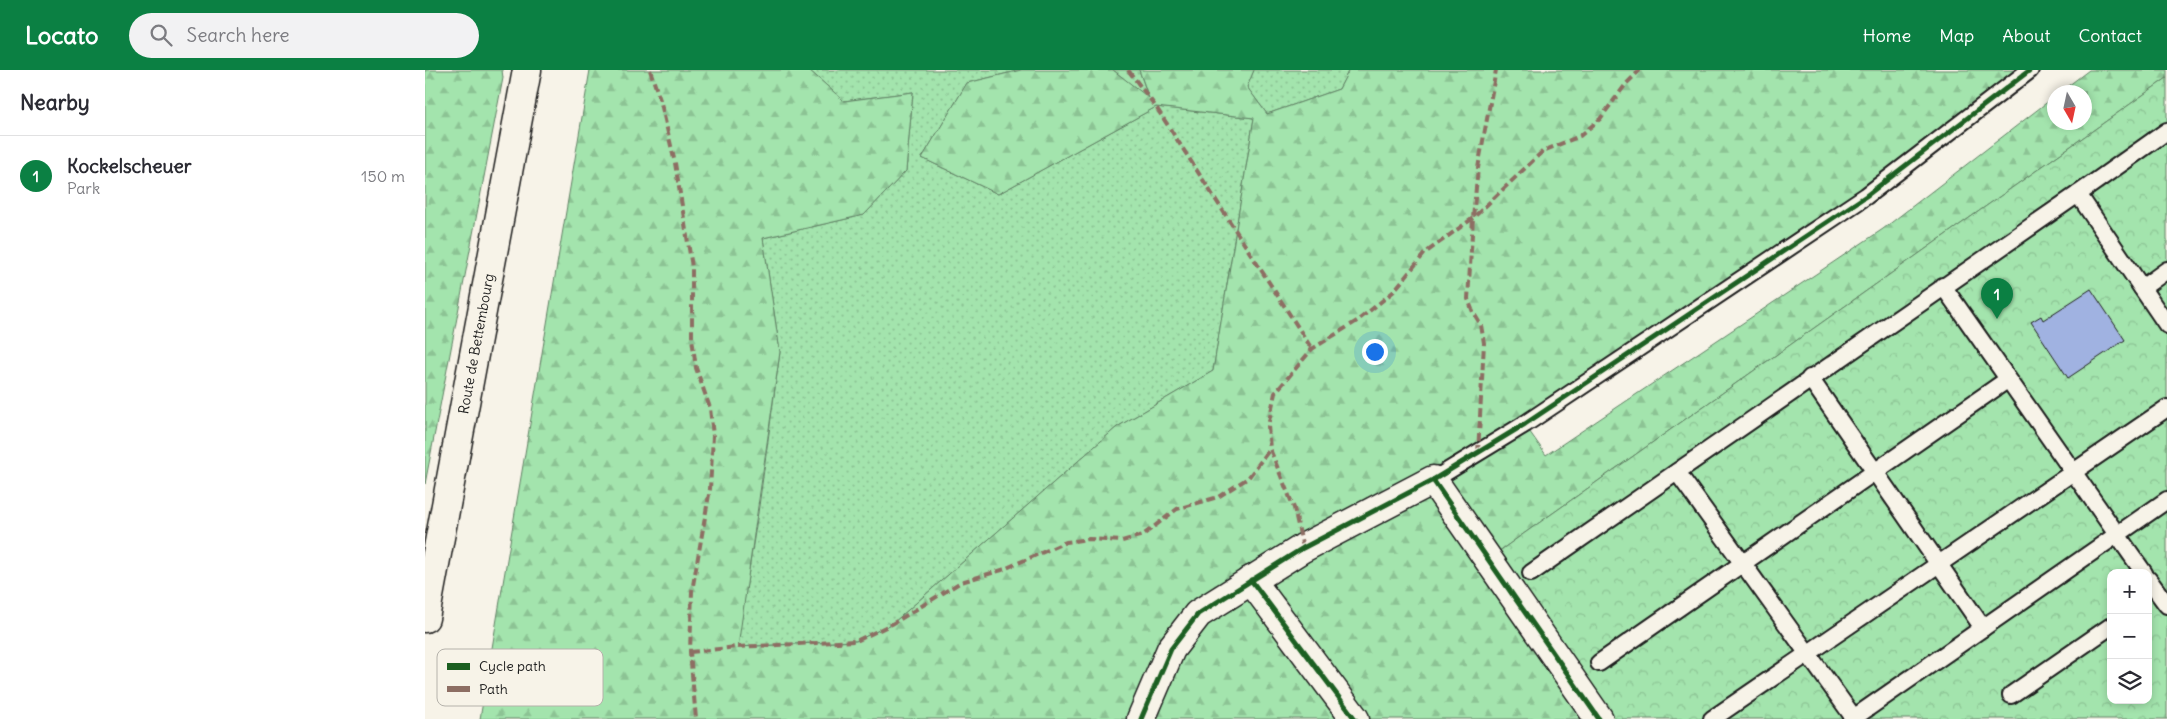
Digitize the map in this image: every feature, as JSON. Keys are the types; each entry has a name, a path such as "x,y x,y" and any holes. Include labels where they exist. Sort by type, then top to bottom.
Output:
{"street":[{"name":"Route de Bettembourg","path":"425,618 527,70"},
{"path":"1141,719 1171,649 1198,614 1303,548 1433,480 1599,719"},
{"path":"1251,580 1355,719"}],"lane":[{"path":"1433,480 1525,424 1866,196 2030,70"},
{"path":"1531,573 2167,131"},
{"path":"2078,194 2167,325"},
{"path":"2141,288 2167,270"},
{"path":"1943,286 2072,473 2141,569"},
{"path":"1810,378 1983,628"},
{"path":"1599,663 2007,380"},
{"path":"1712,719 2167,408"},
{"path":"1677,472 1853,718 2118,536 2167,500"},
{"path":"2152,585 2160,597"},
{"path":"2011,696 2107,629"}],"green space":[{"path":"425,70 502,70 503,78 425,484"},
{"path":"590,70 809,70 844,101 913,92 906,171 864,215 763,238 780,352 738,647 856,641 892,624 1117,427 1213,371 1254,118 1156,107 998,194 922,158 967,83 1021,70 1113,70 1149,98 1139,70 1254,70 1247,87 1267,114 1339,89 1349,70 2030,70 1866,196 1525,425 1546,455 1883,229 2047,102 2047,130 2092,130 2092,85 2069,85 2089,70 2167,70 2167,78 1488,559 1599,719 480,719 482,706 603,706 603,649 492,649"},
{"path":"809,70 1021,70 967,83 922,158 998,194 1156,107 1254,118 1213,371 1117,427 892,624 856,641 737,647 780,352 763,238 864,215 906,171 913,92 844,101"},
{"path":"1113,70 1139,70 1149,99"},
{"path":"1254,70 1349,70 1339,89 1267,114 1247,87"},
{"path":"2167,78 2167,719 1599,719 1488,559"}],"building":[{"path":"2091,289 2125,340 2068,378 2031,322 2041,316 2043,320"}],"marked path":[{"path":"650,70 661,103 675,163 692,267 692,338 696,368 710,408 713,436 710,489 692,591 690,652 696,719"},
{"path":"1128,70 1156,107 1312,349"},
{"path":"1478,453 1484,343 1481,325 1468,299 1478,168 1496,70"},
{"path":"1303,548 1294,508 1270,449 1268,426 1275,393 1312,349 1357,321 1393,292 1425,253 1473,218 1543,151 1580,136 1600,119 1626,84 1640,70"},
{"path":"690,652 737,647 856,641 892,624 961,582 1002,570 1066,542 1089,539 1122,541 1143,535 1177,509 1218,497 1248,478 1270,449"}],"cycle path":[{"path":"1141,719 1171,649 1198,614 1303,548 1433,480 1525,424 1866,196 2030,70"},
{"path":"1433,480 1599,719"},
{"path":"1251,580 1355,719"}],"place":[{"name":"Kockelscheuer","path":"1997,319"}]}
